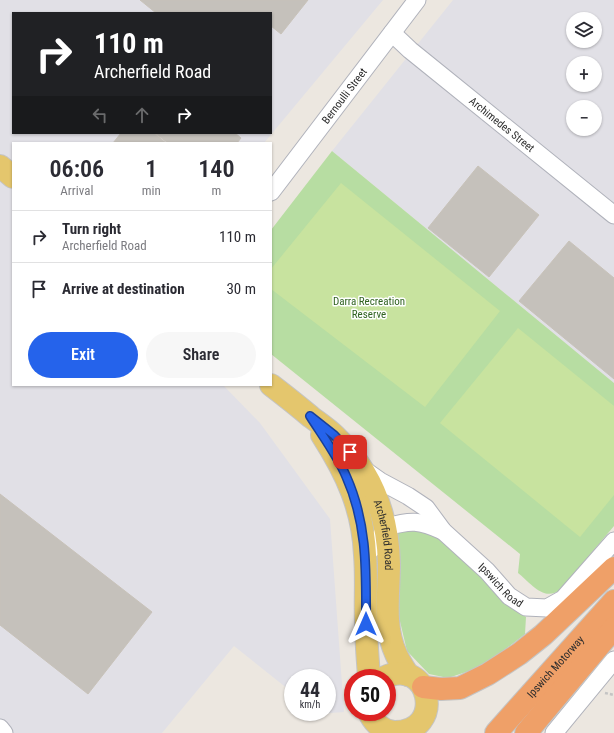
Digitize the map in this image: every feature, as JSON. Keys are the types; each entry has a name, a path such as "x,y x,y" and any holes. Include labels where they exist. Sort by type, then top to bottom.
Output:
{"highway":[{"path":"415,681 441,689 460,688 488,674 519,654 543,635 614,568"},
{"name":"Ipswich Motorway","path":"496,733 614,601"},
{"name":"Ipswich Motorway","path":"526,733 614,628"}],"main road":[{"path":"0,166 12,176"},
{"name":"Archerfield Road","path":"272,386 334,435 363,469 373,488 386,527 389,563 389,632 395,653 427,696 425,716 418,729"},
{"name":"Archerfield Road","path":"310,416 346,476 355,500 362,528 366,555 366,624 368,669"},
{"path":"396,674 415,681"},
{"path":"373,722 381,728 391,732 401,733 418,729"}],"street":[{"name":"Bernoulli Street","path":"272,191 417,0"},
{"name":"Archimedes Street","path":"392,33 410,50 614,215"},
{"name":"Ipswich Road","path":"363,469 380,481 408,496 426,508 443,531 488,571 509,596 526,607 547,608 563,599 614,541"},
{"name":"Ipswich Road","path":"386,527 406,521 426,523 443,531"},
{"path":"366,555 376,545 386,527"},
{"path":"554,733 613,663"},
{"path":"0,728 4,733"}],"shaded area":[{"path":"0,0 383,0 272,133 272,12 12,12 12,134 271,134 265,142 12,142 12,386 224,386 260,423 330,519 344,712 336,713 336,669 284,669 284,686 234,646 162,733 0,733"},
{"path":"453,0 614,0 614,383 332,151"}],"green space":[{"name":"Darra Recreation Reserve","path":"332,151 614,383 614,526 561,589 555,593 549,594 543,593 533,586 518,573 520,554 272,355 272,229"},
{"path":"341,183 500,311 425,407 272,290 272,268"},
{"path":"518,328 614,406 614,495 580,537 440,423"},
{"path":"413,528 431,530 454,548 513,609 526,617 525,634 503,651 475,669 448,678 429,674 407,651 398,613 397,533"}],"building":[{"path":"140,0 308,0 281,34 272,27 272,12 155,12"},
{"path":"120,134 155,134 165,142 114,142"},
{"path":"156,134 236,134 241,138 238,142 167,142"},
{"path":"478,166 539,215 489,277 428,228"},
{"path":"569,241 614,278 614,379 519,301"},
{"path":"0,494 152,612 88,694 0,625"}],"route":[{"path":"350,452 334,435 310,416 333,452 346,476 355,500 362,528 366,555 366,624"}]}
